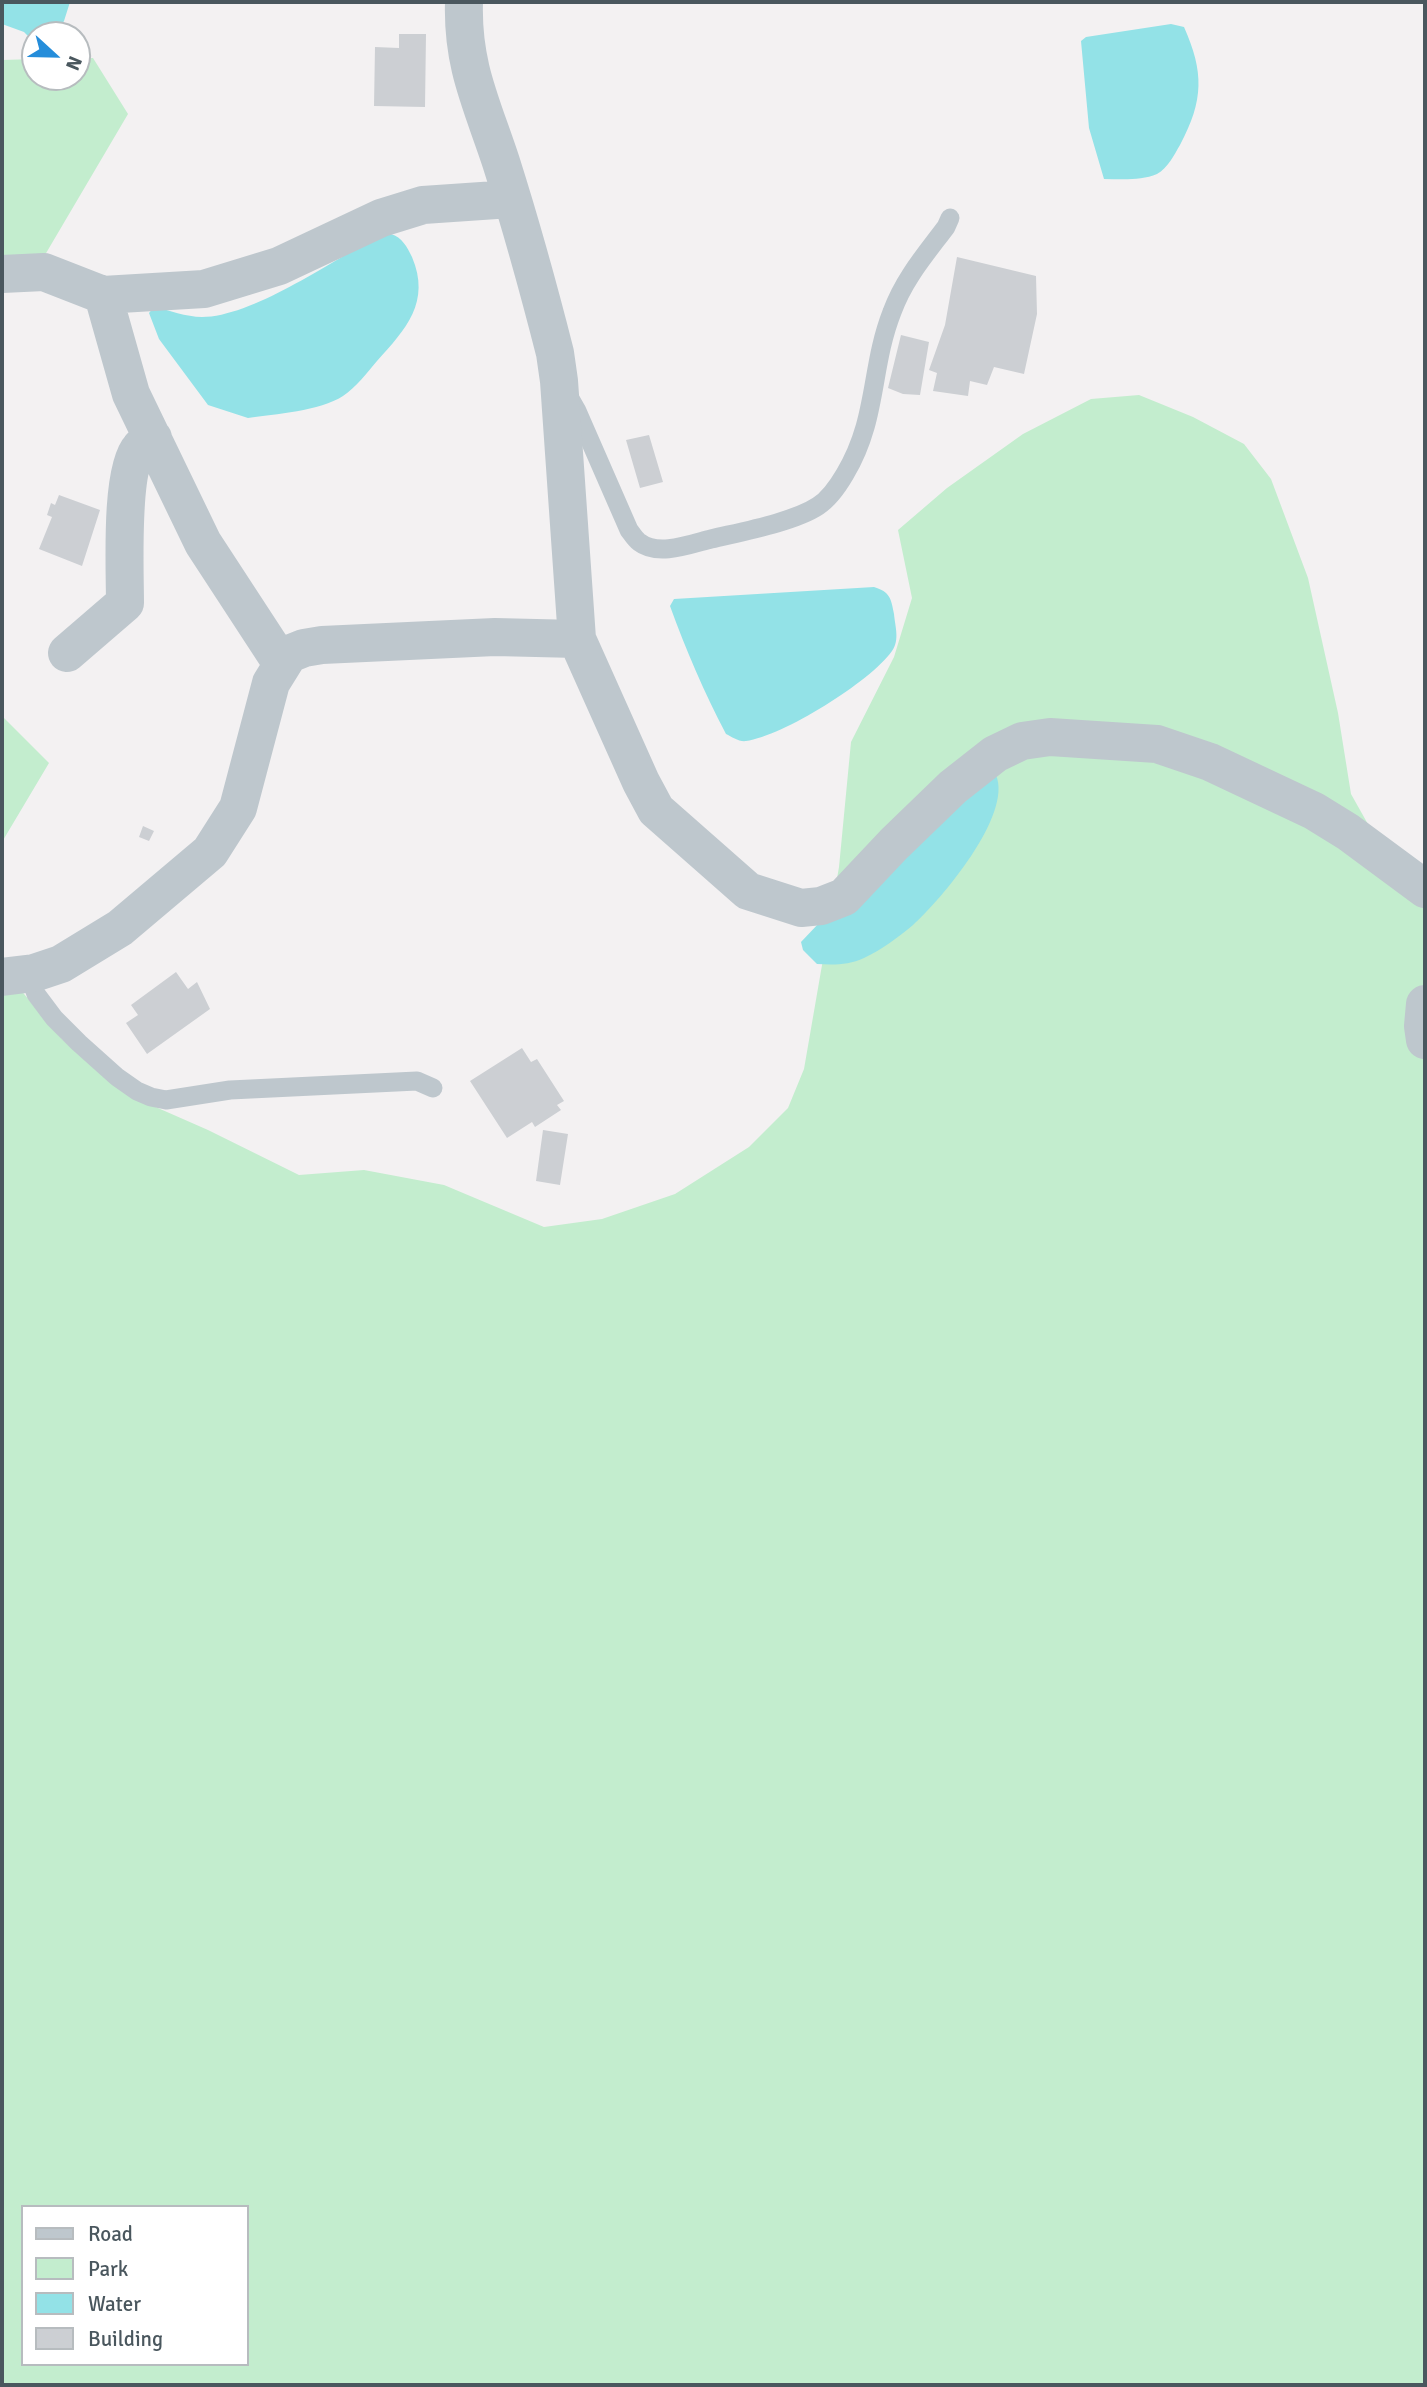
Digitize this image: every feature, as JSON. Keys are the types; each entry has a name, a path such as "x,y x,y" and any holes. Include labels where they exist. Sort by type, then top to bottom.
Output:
{"street":[{"path":"464,2 463,25 473,84 501,163 555,353 578,639 656,810 748,891 801,908 821,906 844,897 953,787 995,754 1022,741 1050,737 1157,744 1210,762 1314,811 1348,832 1425,889"},
{"path":"2,274 44,272 103,295 204,289 279,266 381,218 423,205 511,200"},
{"path":"103,295 131,394 203,543 282,664"},
{"path":"67,653 125,603 125,525 131,467 139,448 153,438"},
{"path":"15,975 61,964 120,928 210,852 239,808 267,694 289,654 322,645 495,637 578,639"},
{"path":"1425,1004 1425,1040"}],"lane":[{"path":"559,381 577,411 629,530 640,543 650,548 671,549 761,527 809,511 820,506 838,486 862,443 873,405 883,341 891,313 904,282 950,218"},
{"path":"15,975 36,994 71,1035 117,1077 151,1097 166,1100 230,1090 417,1081 433,1088"}],"green space":[{"path":"93,58 128,114 42,260 2,258 2,60 21,59 21,91 91,91"},
{"path":"1139,395 1193,417 1244,444 1271,479 1308,578 1338,713 1351,794 1396,874 1425,903 1425,2385 2,2385 2,988 19,988 62,1039 126,1094 208,1130 299,1175 364,1170 444,1185 544,1227 602,1219 675,1194 749,1147 788,1108 804,1069 839,867 851,742 894,657 912,598 898,530 947,488 1023,434 1091,399"},
{"path":"2,716 49,763 2,842"}],"water":[{"path":"2,2 70,2 64,21 21,21 21,31 2,24"},
{"path":"1171,24 1184,27 1198,72 1197,100 1188,129 1170,161 1157,174 1138,179 1104,179 1089,128 1081,41 1086,37"},
{"path":"391,234 401,240 412,257 419,288 417,301 406,326 397,338 357,384 333,401 297,411 248,418 208,405 159,339 149,313 154,307 184,315 222,315 266,299 373,239"},
{"path":"874,587 887,594 891,600 896,633 894,647 881,664 825,706 781,729 746,741 726,734 676,622 670,606 674,599"},
{"path":"996,775 998,792 994,812 985,833 956,877 913,925 877,951 853,962 817,964 803,950 801,942 820,922"}],"building":[{"path":"399,34 426,34 425,107 374,106 375,47 399,48"},
{"path":"957,257 1036,276 1037,314 1024,374 994,367 987,385 970,381 968,396 933,391 937,373 929,370 945,325"},
{"path":"901,335 929,342 920,395 903,394 888,388"},
{"path":"649,435 663,482 640,488 626,440"},
{"path":"59,495 100,510 82,566 39,549 52,517 47,515 51,503 55,505"},
{"path":"143,826 154,831 149,841 139,837"},
{"path":"176,972 188,989 197,982 210,1009 147,1054 126,1023 138,1015 131,1005"},
{"path":"522,1048 531,1062 537,1059 564,1101 557,1105 561,1110 535,1127 532,1122 507,1138 470,1081"},
{"path":"543,1130 568,1134 560,1185 536,1181"}]}
